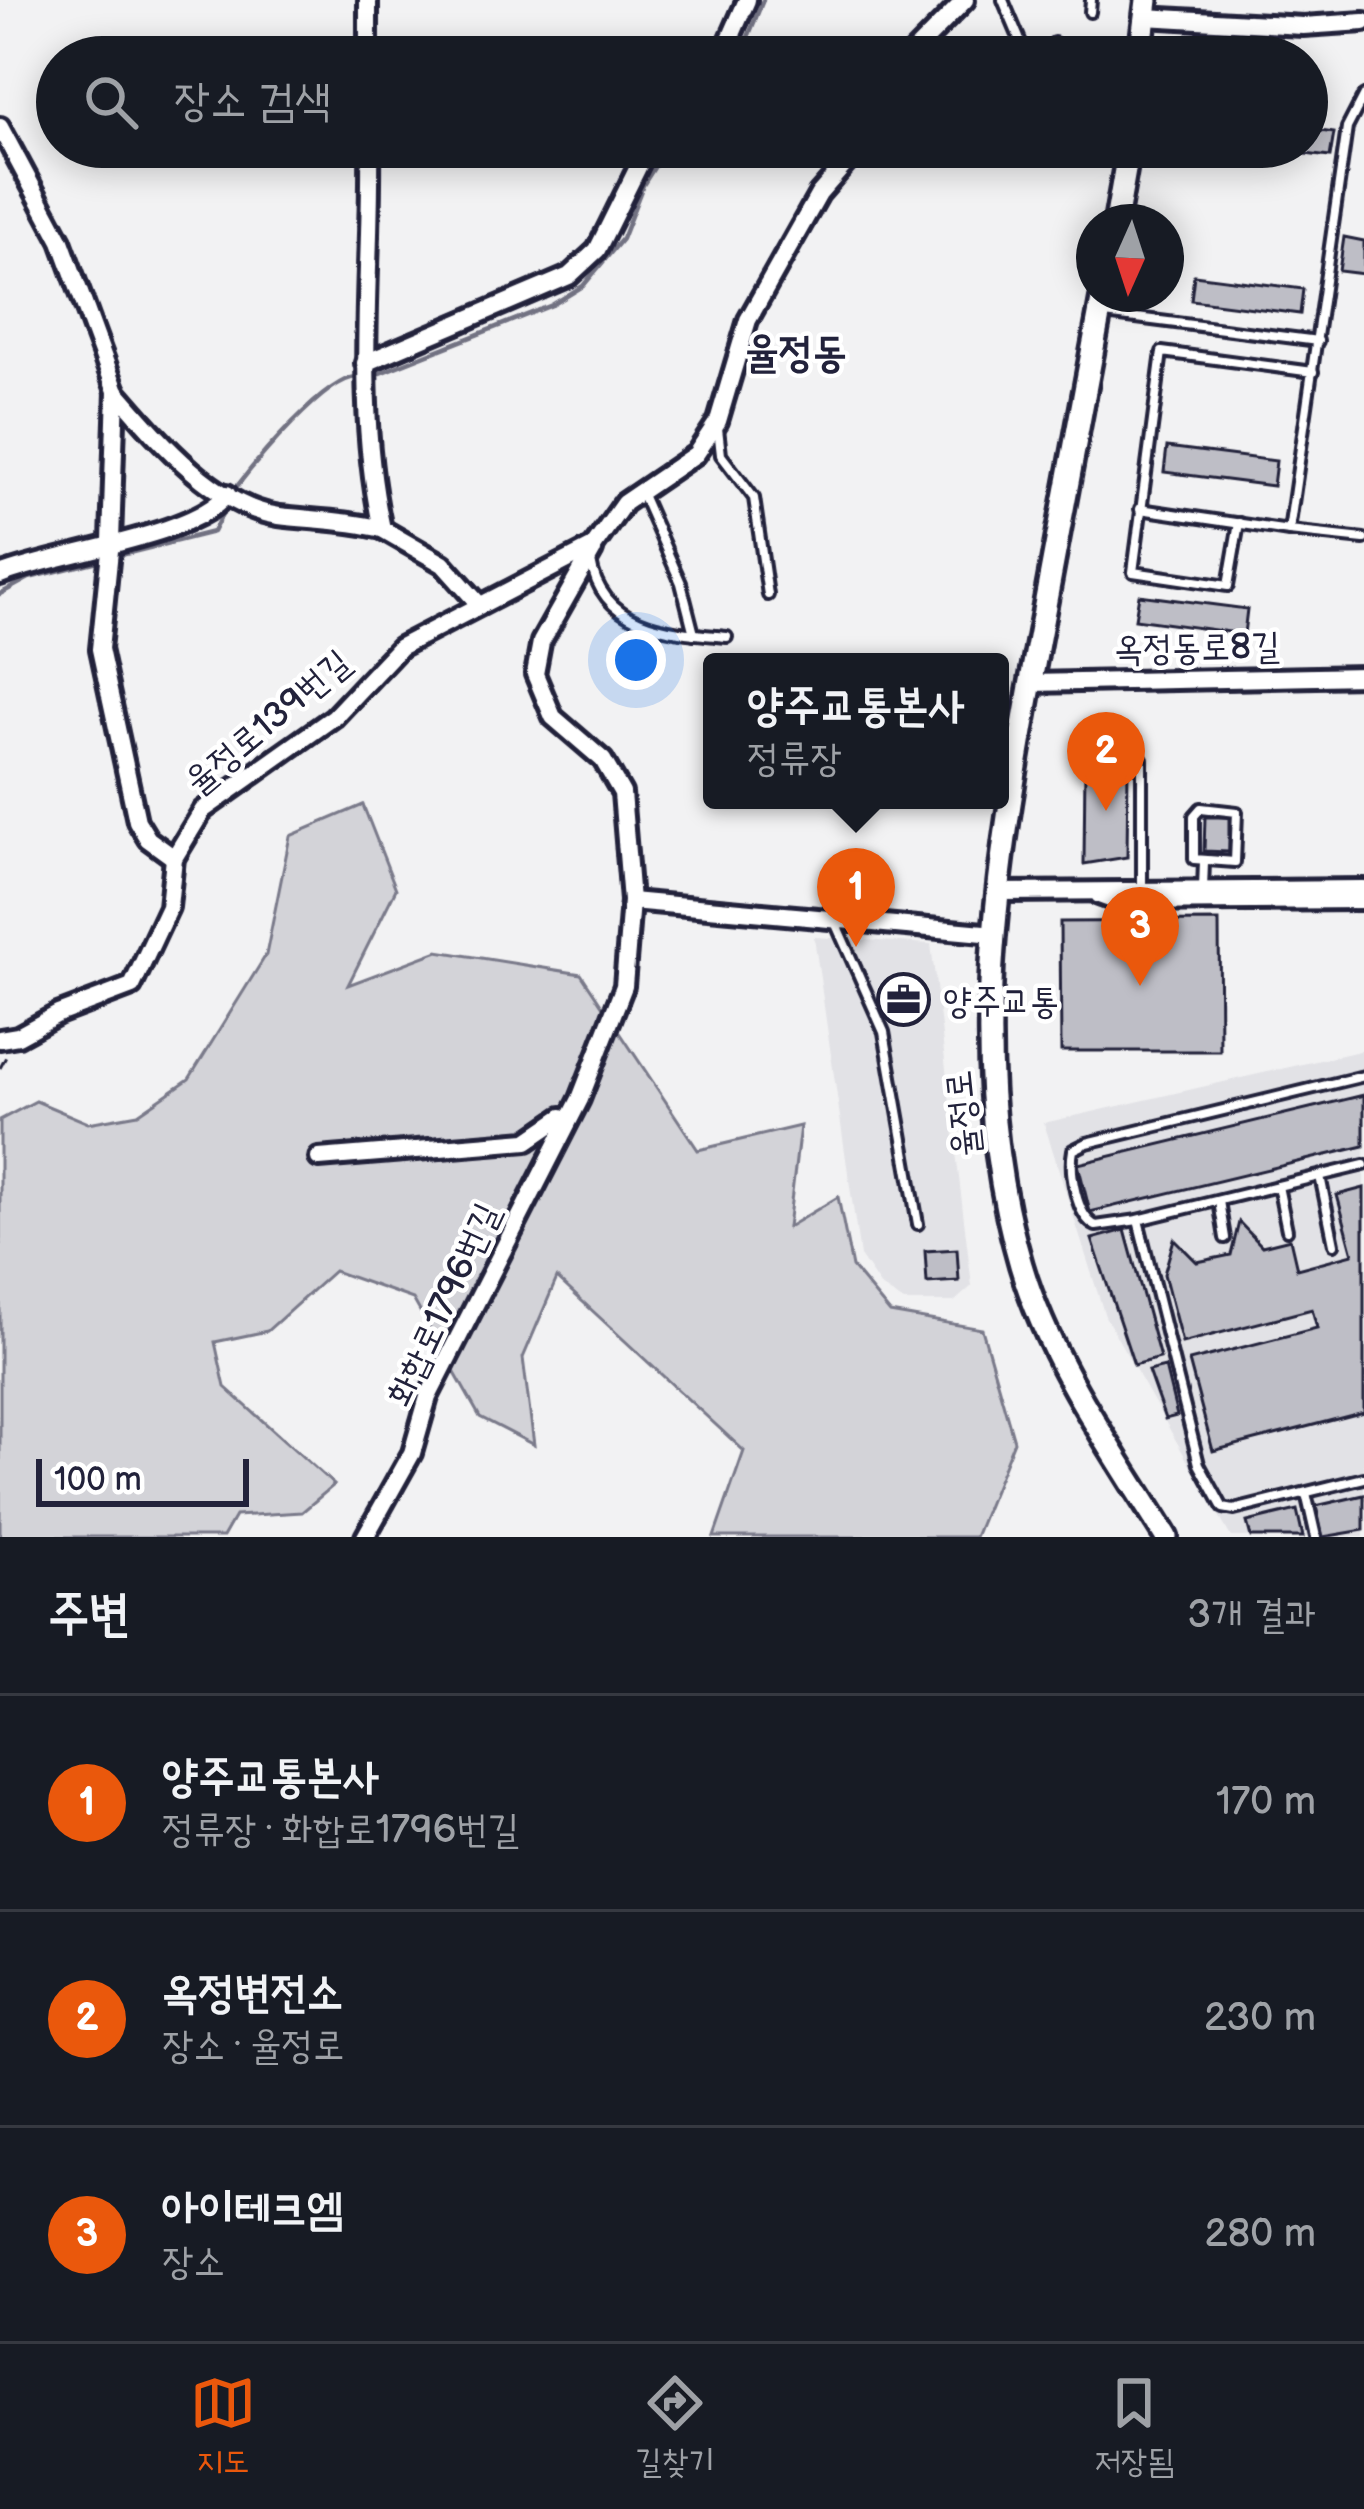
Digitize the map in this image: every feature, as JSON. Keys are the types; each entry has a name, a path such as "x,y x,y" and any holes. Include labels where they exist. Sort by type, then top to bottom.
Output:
{"main road":[{"path":"1119,204 1125,168"},
{"name":"율정로","path":"1099,312 1031,682 999,892 988,991 991,1115 1022,1270 1078,1393 1166,1537"}],"street":[{"path":"368,0 368,36"},
{"path":"731,36 747,0"},
{"path":"930,36 965,0"},
{"path":"1146,9 1303,26 1364,22"},
{"path":"0,127 61,241 116,391 110,550 100,649 137,821 148,839 174,858"},
{"path":"370,168 372,255 362,388 382,529"},
{"path":"365,365 569,276 597,250 638,168"},
{"name":"율정로139번길","path":"0,1039 18,1036 58,1013 133,986 169,907 174,858 203,810 334,717 400,647 477,602 594,548 624,503 696,454 718,421 748,320 820,194 842,168"},
{"path":"116,391 180,459 245,505 275,516 382,529 443,564 477,602"},
{"path":"0,575 110,550 215,511 227,494"},
{"name":"화합로1796번길","path":"365,1537 412,1454 428,1397 580,1099 624,986 631,901 622,793 603,760 553,717 535,674 541,642 594,548"},
{"name":"옥정동로8길","path":"1031,682 1364,676"},
{"path":"999,892 1099,895 1142,889 1364,889"},
{"path":"1099,895 1115,902 1364,901"},
{"path":"631,901 994,934"},
{"name":"화합로1796번길","path":"319,1158 526,1141 549,1130 580,1099"}],"lane":[{"path":"1004,0 1019,36"},
{"path":"1090,12 1091,0"},
{"path":"1289,531 1347,128 1364,95"},
{"path":"1152,312 1318,341"},
{"path":"1239,523 1231,582 1224,587 1135,574 1162,352 1313,372"},
{"path":"718,421 722,455 754,498 768,595"},
{"path":"640,490 680,583 694,634"},
{"path":"1141,509 1364,539"},
{"path":"594,548 594,576 615,606 648,628 727,637"},
{"path":"1080,753 1133,754 1142,759 1142,889"},
{"path":"1235,810 1238,860 1204,862 1194,859 1196,811 1235,810"},
{"path":"1203,889 1204,862"},
{"path":"835,920 838,938 884,1032 918,1224"},
{"path":"1364,1076 1073,1150 1071,1168 1088,1223 1138,1220 1364,1165"},
{"path":"1319,1176 1334,1244"},
{"path":"1278,1186 1287,1230"},
{"path":"1219,1201 1226,1238"},
{"path":"1138,1220 1199,1464 1220,1504 1234,1510 1364,1478"},
{"path":"1306,1492 1316,1537"}],"shaded area":[{"path":"363,805 396,889 348,985 438,951 581,974 698,1150 800,1126 788,1227 838,1197 852,1267 890,1313 982,1329 1014,1441 975,1537 714,1537 744,1451 557,1278 523,1358 534,1445 480,1417 413,1299 334,1271 267,1331 215,1342 225,1387 334,1485 302,1512 235,1516 223,1537 0,1537 0,1120 36,1101 88,1123 138,1114 189,1079 266,955 290,836"},
{"name":"양주교통","path":"814,937 931,944 972,1286 954,1302 904,1302 881,1287 860,1256"},
{"path":"1364,1050 1364,1537 1231,1537 1105,1316 1044,1123"}],"building":[{"path":"1328,132 1334,133 1328,157"},
{"path":"1344,237 1364,241 1364,274 1339,271"},
{"path":"1194,275 1303,289 1300,314 1191,300"},
{"path":"1167,447 1276,461 1273,486 1164,472"},
{"path":"1139,595 1247,609 1244,634 1135,619"},
{"path":"1085,764 1128,765 1127,857 1084,864"},
{"path":"1205,817 1229,817 1229,852 1204,851"},
{"path":"1219,921 1220,1051 1061,1051 1060,922"},
{"name":"양주교통","path":"914,979 916,1021 893,1022 891,980"},
{"path":"1364,1095 1364,1146 1090,1212 1078,1164"},
{"path":"1364,1188 1364,1412 1213,1451 1189,1361 1317,1328 1312,1309 1182,1343 1164,1274 1174,1239 1197,1262 1231,1255 1239,1222 1262,1246 1290,1239 1297,1269 1353,1254 1337,1195"},
{"path":"1125,1230 1160,1358 1134,1365 1092,1239"},
{"path":"957,1249 959,1281 927,1283 925,1251"},
{"path":"1165,1367 1177,1416 1165,1419 1148,1371"},
{"path":"1364,1495 1364,1530 1323,1537 1316,1506"},
{"path":"1297,1510 1303,1537 1251,1537 1247,1522"}],"waterway":[{"path":"748,36 763,0"},
{"path":"370,377 552,305 583,286 622,239 654,168"},
{"path":"234,490 311,405 346,380 359,377"},
{"path":"113,557 213,532 226,506"},
{"path":"0,594 29,578 102,560"}],"place":[{"name":"옥정변전소","path":"1106,811"},
{"name":"양주교통본사","path":"856,947"},
{"name":"아이테크엠","path":"1140,986"},
{"name":"양주교통","path":"904,1000"}],"district":[{"name":"율정동","path":"796,351"}]}
